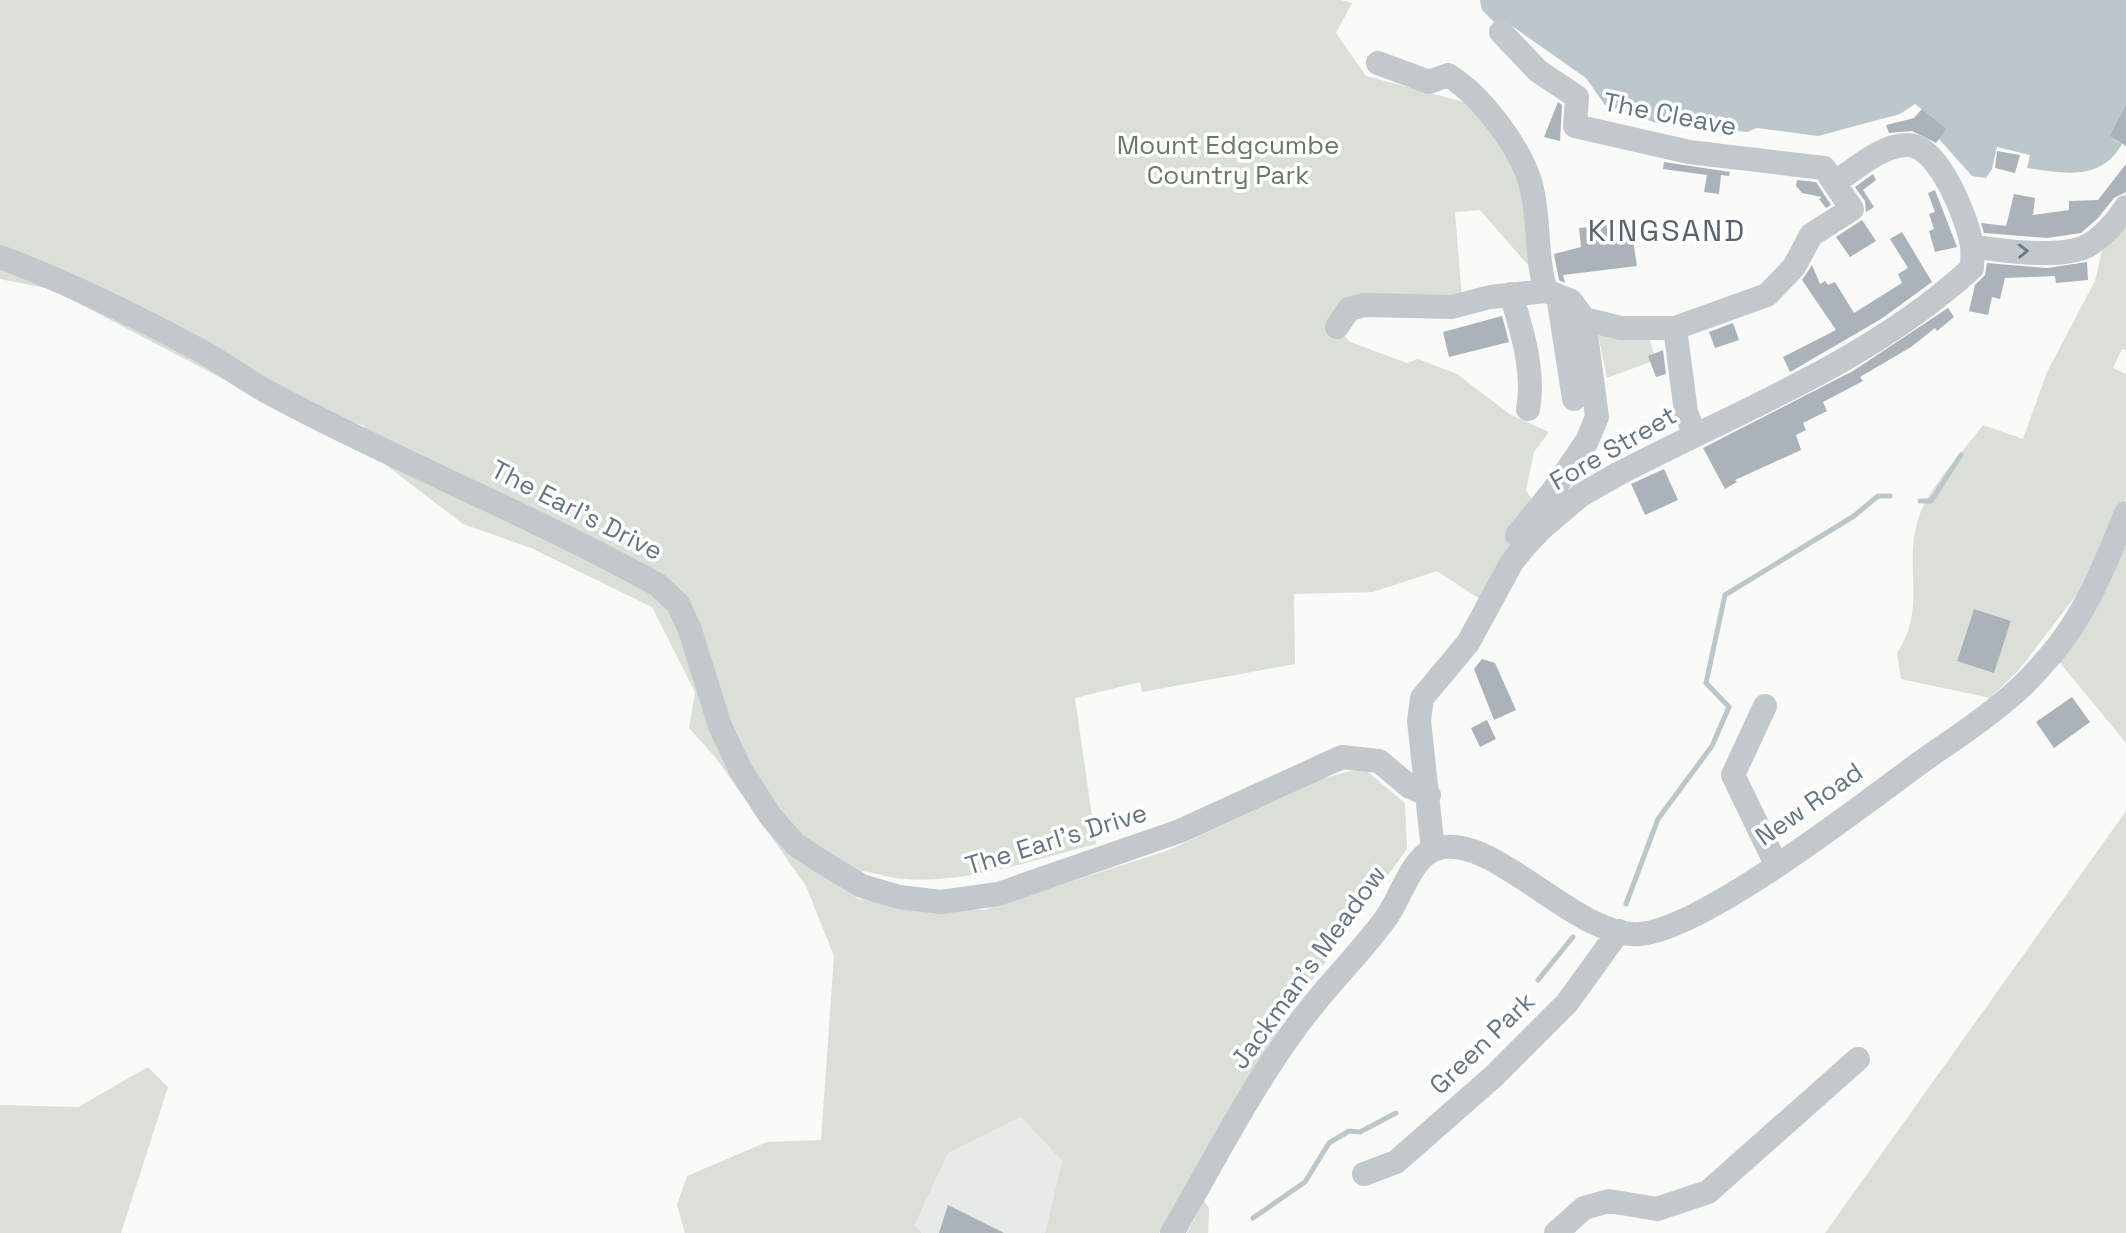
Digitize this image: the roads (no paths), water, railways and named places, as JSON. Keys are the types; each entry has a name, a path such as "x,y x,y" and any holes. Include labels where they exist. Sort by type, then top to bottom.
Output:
{"street":[{"name":"The Cleave","path":"1500,32 1538,71 1577,97 1575,126 1689,152 1824,168 1836,182"},
{"path":"1378,63 1429,82 1448,75 1491,116 1517,151 1532,187 1538,263 1552,293 1574,399"},
{"path":"1584,319 1621,328 1675,328 1767,295 1794,267 1811,235 1852,209 1836,182 1887,150 1909,144 1923,150 1944,175 1958,203 1972,246 2005,251 2086,247 2126,207"},
{"name":"Fore Street","path":"1433,850 1419,721 1422,698 1468,643 1512,562 1542,528 1581,495 1694,434 1826,372 1903,323 1972,268 1972,246"},
{"name":"The Earl's Drive","path":"0,257 52,277 127,312 264,390 506,506 658,585 678,604 691,629 720,726 740,769 771,817 794,844 862,886 899,897 941,902 998,894 1180,831 1342,757 1379,761 1410,787 1429,795"},
{"path":"1337,327 1349,309 1365,304 1452,307 1511,295 1552,293 1572,301 1584,319 1597,417 1587,441 1553,491 1511,542 1512,562"},
{"path":"1511,295 1526,359 1531,396 1528,410"},
{"path":"1675,328 1686,412 1694,434"},
{"name":"New Road","path":"1433,850 1446,846 1464,847 1493,861 1599,925 1639,935 1662,928 1726,896 1776,864 1851,813 2021,687 2052,653 2100,578 2126,513"},
{"path":"1765,706 1733,775 1776,864"},
{"name":"Jackman's Meadow","path":"1172,1233 1267,1068 1294,1029 1373,936 1395,906 1415,869 1433,850"},
{"name":"Green Park","path":"1364,1174 1396,1163 1494,1076 1567,1003 1619,931"},
{"path":"1556,1233 1584,1208 1609,1200 1657,1209 1708,1192 1863,1053"}],"waterway":[{"path":"1920,501 1931,501 1961,455"},
{"path":"1626,904 1658,819 1712,746 1729,707 1706,683 1725,595 1854,516 1878,496 1890,496"},
{"path":"1538,980 1573,937"},
{"path":"1253,1218 1305,1182 1329,1143 1349,1131 1360,1132 1396,1113"}],"district":[{"name":"KINGSAND","path":"1667,230"}],"park label":[{"name":"Mount Edgcumbe Country Park","path":"1228,160"}]}
